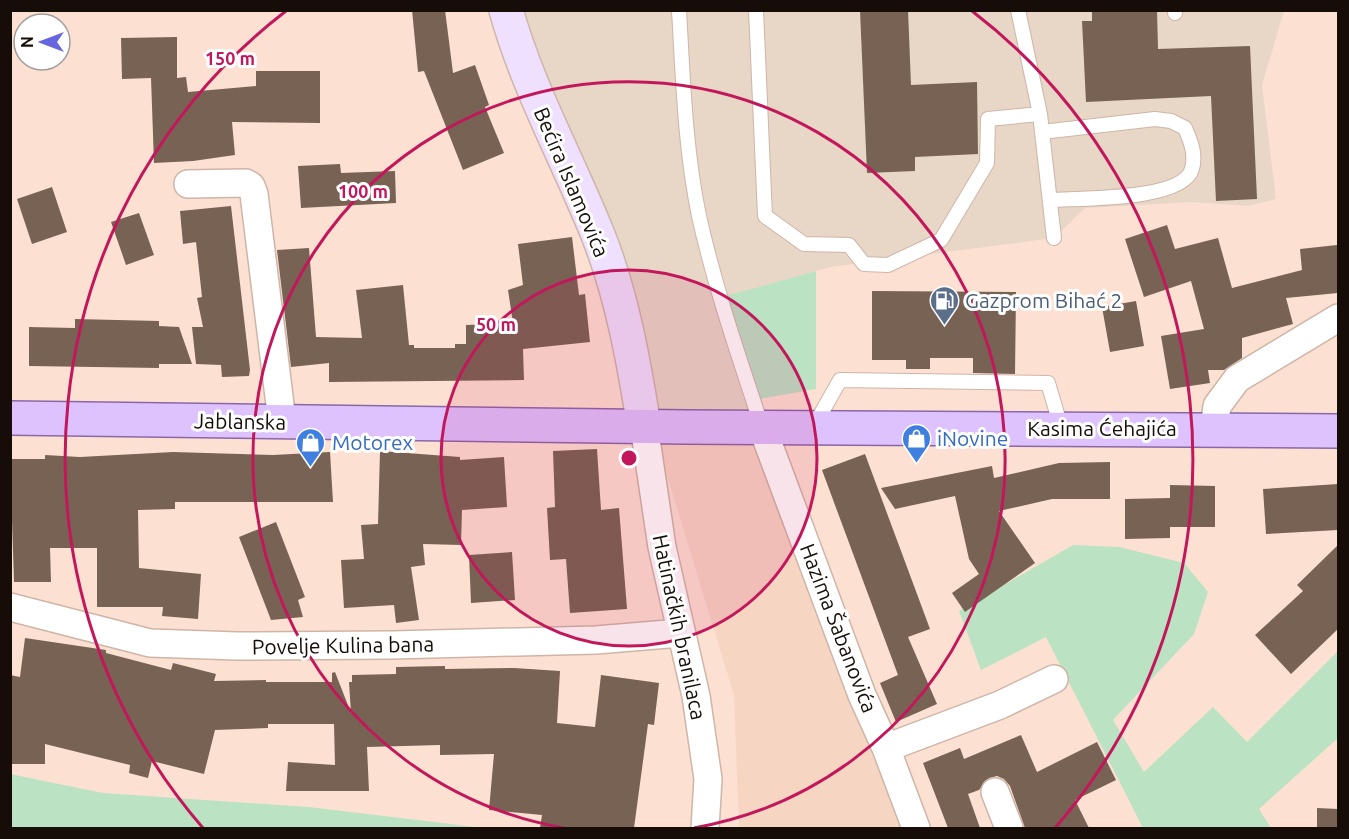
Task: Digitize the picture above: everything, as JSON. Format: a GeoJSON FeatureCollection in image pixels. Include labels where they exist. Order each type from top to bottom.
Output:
{"type":"FeatureCollection","features":[{"type":"Feature","properties":{"kind":"main road","name":"Jablanska"},"geometry":{"type":"LineString","coordinates":[[10,418],[686,427]]}},
{"type":"Feature","properties":{"kind":"main road","name":"Kasima Ćehajića"},"geometry":{"type":"LineString","coordinates":[[686,427],[1338,431]]}},
{"type":"Feature","properties":{"kind":"street","name":"Bećira Islamovića"},"geometry":{"type":"LineString","coordinates":[[506,10],[535,96],[599,238],[632,352],[644,426]]}},
{"type":"Feature","properties":{"kind":"street"},"geometry":{"type":"LineString","coordinates":[[188,184],[246,183],[251,186],[254,194],[282,422]]}},
{"type":"Feature","properties":{"kind":"street"},"geometry":{"type":"LineString","coordinates":[[1214,429],[1217,406],[1237,379],[1338,318]]}},
{"type":"Feature","properties":{"kind":"street","name":"Hatinačkih branilaca"},"geometry":{"type":"LineString","coordinates":[[644,426],[662,547],[696,696],[708,779],[705,828]]}},
{"type":"Feature","properties":{"kind":"street","name":"Hazima Šabanovića"},"geometry":{"type":"LineString","coordinates":[[762,427],[862,695],[886,748],[916,828]]}},
{"type":"Feature","properties":{"kind":"street","name":"Povelje Kulina bana"},"geometry":{"type":"LineString","coordinates":[[10,607],[150,643],[237,646],[392,645],[596,640],[680,633]]}},
{"type":"Feature","properties":{"kind":"street"},"geometry":{"type":"LineString","coordinates":[[886,748],[1000,705],[1054,679]]}},
{"type":"Feature","properties":{"kind":"street"},"geometry":{"type":"LineString","coordinates":[[995,792],[1010,828]]}},
{"type":"Feature","properties":{"kind":"lane"},"geometry":{"type":"LineString","coordinates":[[679,10],[686,123],[699,214],[719,297],[762,427]]}},
{"type":"Feature","properties":{"kind":"lane"},"geometry":{"type":"LineString","coordinates":[[756,10],[765,216],[804,244],[849,245],[864,264],[888,265],[941,240],[987,163],[988,118],[1040,114]]}},
{"type":"Feature","properties":{"kind":"lane"},"geometry":{"type":"LineString","coordinates":[[1018,10],[1040,114],[1054,238]]}},
{"type":"Feature","properties":{"kind":"lane"},"geometry":{"type":"LineString","coordinates":[[1042,132],[1155,118],[1171,121],[1185,128],[1193,148],[1192,171],[1181,183],[1154,193],[1051,200]]}},
{"type":"Feature","properties":{"kind":"lane"},"geometry":{"type":"LineString","coordinates":[[814,426],[840,380],[1048,383],[1061,428]]}},
{"type":"Feature","properties":{"kind":"shaded area"},"geometry":{"type":"Polygon","coordinates":[[[506,11],[1284,11],[1262,85],[1276,199],[1248,206],[1192,202],[1085,208],[1054,238],[830,267],[723,297],[762,427],[644,426],[632,352],[506,11]]]}},
{"type":"Feature","properties":{"kind":"shaded area"},"geometry":{"type":"Polygon","coordinates":[[[652,426],[762,427],[916,828],[739,828],[734,695],[652,426]]]}},
{"type":"Feature","properties":{"kind":"green space"},"geometry":{"type":"Polygon","coordinates":[[[816,271],[816,389],[754,400],[722,297],[816,271]]]}},
{"type":"Feature","properties":{"kind":"green space"},"geometry":{"type":"Polygon","coordinates":[[[1073,545],[1119,547],[1184,563],[1208,592],[1194,634],[1113,720],[1144,772],[1213,707],[1247,742],[1338,651],[1338,738],[1259,809],[1271,828],[1143,828],[1046,637],[981,670],[959,611],[1073,545]]]}},
{"type":"Feature","properties":{"kind":"green space"},"geometry":{"type":"Polygon","coordinates":[[[10,774],[103,793],[309,807],[484,828],[11,828],[10,774]]]}},
{"type":"Feature","properties":{"kind":"building"},"geometry":{"type":"Polygon","coordinates":[[[412,10],[445,10],[453,73],[475,65],[489,105],[485,107],[504,153],[463,170],[424,71],[418,72],[412,10]]]}},
{"type":"Feature","properties":{"kind":"building"},"geometry":{"type":"Polygon","coordinates":[[[860,10],[908,10],[911,85],[977,82],[978,154],[915,157],[915,171],[867,173],[860,10]]]}},
{"type":"Feature","properties":{"kind":"building"},"geometry":{"type":"Polygon","coordinates":[[[1092,10],[1157,10],[1158,49],[1250,46],[1257,199],[1216,201],[1211,96],[1086,102],[1082,21],[1092,21],[1092,10]]]}},
{"type":"Feature","properties":{"kind":"building"},"geometry":{"type":"Polygon","coordinates":[[[177,37],[177,78],[186,77],[188,92],[256,86],[256,71],[320,71],[320,123],[232,122],[235,155],[193,161],[154,163],[151,78],[122,79],[121,38],[177,37]]]}},
{"type":"Feature","properties":{"kind":"building"},"geometry":{"type":"Polygon","coordinates":[[[340,164],[341,173],[395,171],[396,203],[301,208],[298,166],[340,164]]]}},
{"type":"Feature","properties":{"kind":"building"},"geometry":{"type":"Polygon","coordinates":[[[52,187],[67,232],[32,244],[17,199],[52,187]]]}},
{"type":"Feature","properties":{"kind":"building"},"geometry":{"type":"Polygon","coordinates":[[[231,206],[250,370],[249,376],[222,377],[221,365],[196,364],[192,327],[203,327],[197,298],[202,297],[196,242],[183,244],[180,211],[231,206]]]}},
{"type":"Feature","properties":{"kind":"building"},"geometry":{"type":"Polygon","coordinates":[[[139,213],[154,255],[126,265],[111,222],[139,213]]]}},
{"type":"Feature","properties":{"kind":"building"},"geometry":{"type":"Polygon","coordinates":[[[1167,225],[1175,249],[1218,238],[1232,288],[1302,270],[1300,249],[1337,245],[1338,293],[1286,298],[1293,324],[1242,338],[1242,358],[1224,370],[1208,370],[1210,383],[1170,389],[1161,336],[1204,329],[1191,281],[1144,297],[1125,239],[1167,225]]]}},
{"type":"Feature","properties":{"kind":"building"},"geometry":{"type":"Polygon","coordinates":[[[572,237],[579,295],[585,294],[590,342],[523,349],[524,380],[329,382],[329,363],[291,367],[277,250],[309,248],[316,337],[362,338],[356,290],[403,285],[409,345],[414,345],[414,348],[455,348],[455,344],[466,344],[466,325],[513,323],[508,290],[523,285],[518,244],[572,237]]]}},
{"type":"Feature","properties":{"kind":"building","name":"Gazprom Bihać 2"},"geometry":{"type":"Polygon","coordinates":[[[872,291],[1016,292],[1015,374],[973,373],[973,358],[930,358],[930,369],[906,369],[906,360],[872,360],[872,291]]]}},
{"type":"Feature","properties":{"kind":"building"},"geometry":{"type":"Polygon","coordinates":[[[1136,301],[1144,346],[1110,352],[1102,307],[1136,301]]]}},
{"type":"Feature","properties":{"kind":"building"},"geometry":{"type":"Polygon","coordinates":[[[75,319],[159,321],[159,326],[179,327],[192,364],[159,364],[159,368],[29,366],[29,327],[75,328],[75,319]]]}},
{"type":"Feature","properties":{"kind":"building"},"geometry":{"type":"Polygon","coordinates":[[[597,449],[601,510],[619,508],[627,609],[570,613],[566,559],[550,560],[547,508],[555,507],[553,451],[597,449]]]}},
{"type":"Feature","properties":{"kind":"building"},"geometry":{"type":"Polygon","coordinates":[[[380,451],[460,457],[460,460],[504,457],[507,507],[462,510],[461,545],[423,544],[425,565],[411,567],[419,620],[396,623],[394,605],[344,608],[341,560],[364,559],[361,525],[378,524],[380,451]]]}},
{"type":"Feature","properties":{"kind":"building"},"geometry":{"type":"Polygon","coordinates":[[[173,452],[273,455],[330,452],[333,502],[175,502],[175,509],[138,510],[139,568],[201,574],[198,619],[162,616],[163,607],[97,607],[97,548],[50,548],[51,582],[14,582],[10,459],[45,459],[45,455],[80,457],[173,452]]]}},
{"type":"Feature","properties":{"kind":"building"},"geometry":{"type":"Polygon","coordinates":[[[865,454],[930,629],[908,637],[937,704],[896,722],[880,683],[898,675],[822,470],[865,454]]]}},
{"type":"Feature","properties":{"kind":"building"},"geometry":{"type":"Polygon","coordinates":[[[1110,462],[1110,499],[1052,499],[999,511],[1035,563],[965,612],[952,593],[979,574],[969,559],[955,496],[895,509],[881,488],[992,466],[994,478],[1059,463],[1110,462]]]}},
{"type":"Feature","properties":{"kind":"building"},"geometry":{"type":"Polygon","coordinates":[[[1338,484],[1338,530],[1266,534],[1263,489],[1338,484]]]}},
{"type":"Feature","properties":{"kind":"building"},"geometry":{"type":"Polygon","coordinates":[[[1170,485],[1215,486],[1215,527],[1170,527],[1170,538],[1125,539],[1125,499],[1170,498],[1170,485]]]}},
{"type":"Feature","properties":{"kind":"building"},"geometry":{"type":"Polygon","coordinates":[[[276,522],[305,597],[298,600],[303,617],[271,620],[239,537],[276,522]]]}},
{"type":"Feature","properties":{"kind":"building"},"geometry":{"type":"Polygon","coordinates":[[[1338,545],[1338,629],[1291,674],[1255,635],[1303,591],[1297,585],[1338,545]]]}},
{"type":"Feature","properties":{"kind":"building"},"geometry":{"type":"Polygon","coordinates":[[[512,552],[515,600],[471,603],[469,555],[512,552]]]}},
{"type":"Feature","properties":{"kind":"building"},"geometry":{"type":"Polygon","coordinates":[[[25,638],[106,650],[106,653],[171,670],[173,663],[216,674],[214,681],[332,682],[332,673],[335,672],[351,713],[349,682],[352,682],[352,675],[396,674],[396,667],[445,666],[445,669],[514,668],[560,671],[557,723],[595,727],[601,675],[659,683],[654,725],[648,724],[634,828],[540,828],[542,815],[489,810],[494,754],[440,755],[440,745],[367,747],[369,791],[286,791],[288,762],[335,765],[334,724],[268,724],[268,728],[215,730],[204,774],[152,761],[148,778],[129,773],[130,765],[45,744],[45,764],[10,764],[10,675],[20,677],[25,638]]]}},
{"type":"Feature","properties":{"kind":"building"},"geometry":{"type":"Polygon","coordinates":[[[1021,735],[1037,772],[1097,742],[1116,780],[1075,800],[1089,828],[1025,828],[1010,786],[1004,779],[997,776],[989,778],[979,790],[968,794],[980,828],[948,828],[923,763],[960,748],[964,759],[1021,735]]]}},
{"type":"Feature","properties":{"kind":"building"},"geometry":{"type":"Polygon","coordinates":[[[1317,808],[1338,809],[1338,828],[1317,828],[1317,808]]]}},
{"type":"Feature","properties":{"kind":"place","name":"Gazprom Bihać 2"},"geometry":{"type":"Point","coordinates":[944,326]}},
{"type":"Feature","properties":{"kind":"place","name":"iNovine"},"geometry":{"type":"Point","coordinates":[916,464]}},
{"type":"Feature","properties":{"kind":"place","name":"Motorex"},"geometry":{"type":"Point","coordinates":[311,468]}}]}
